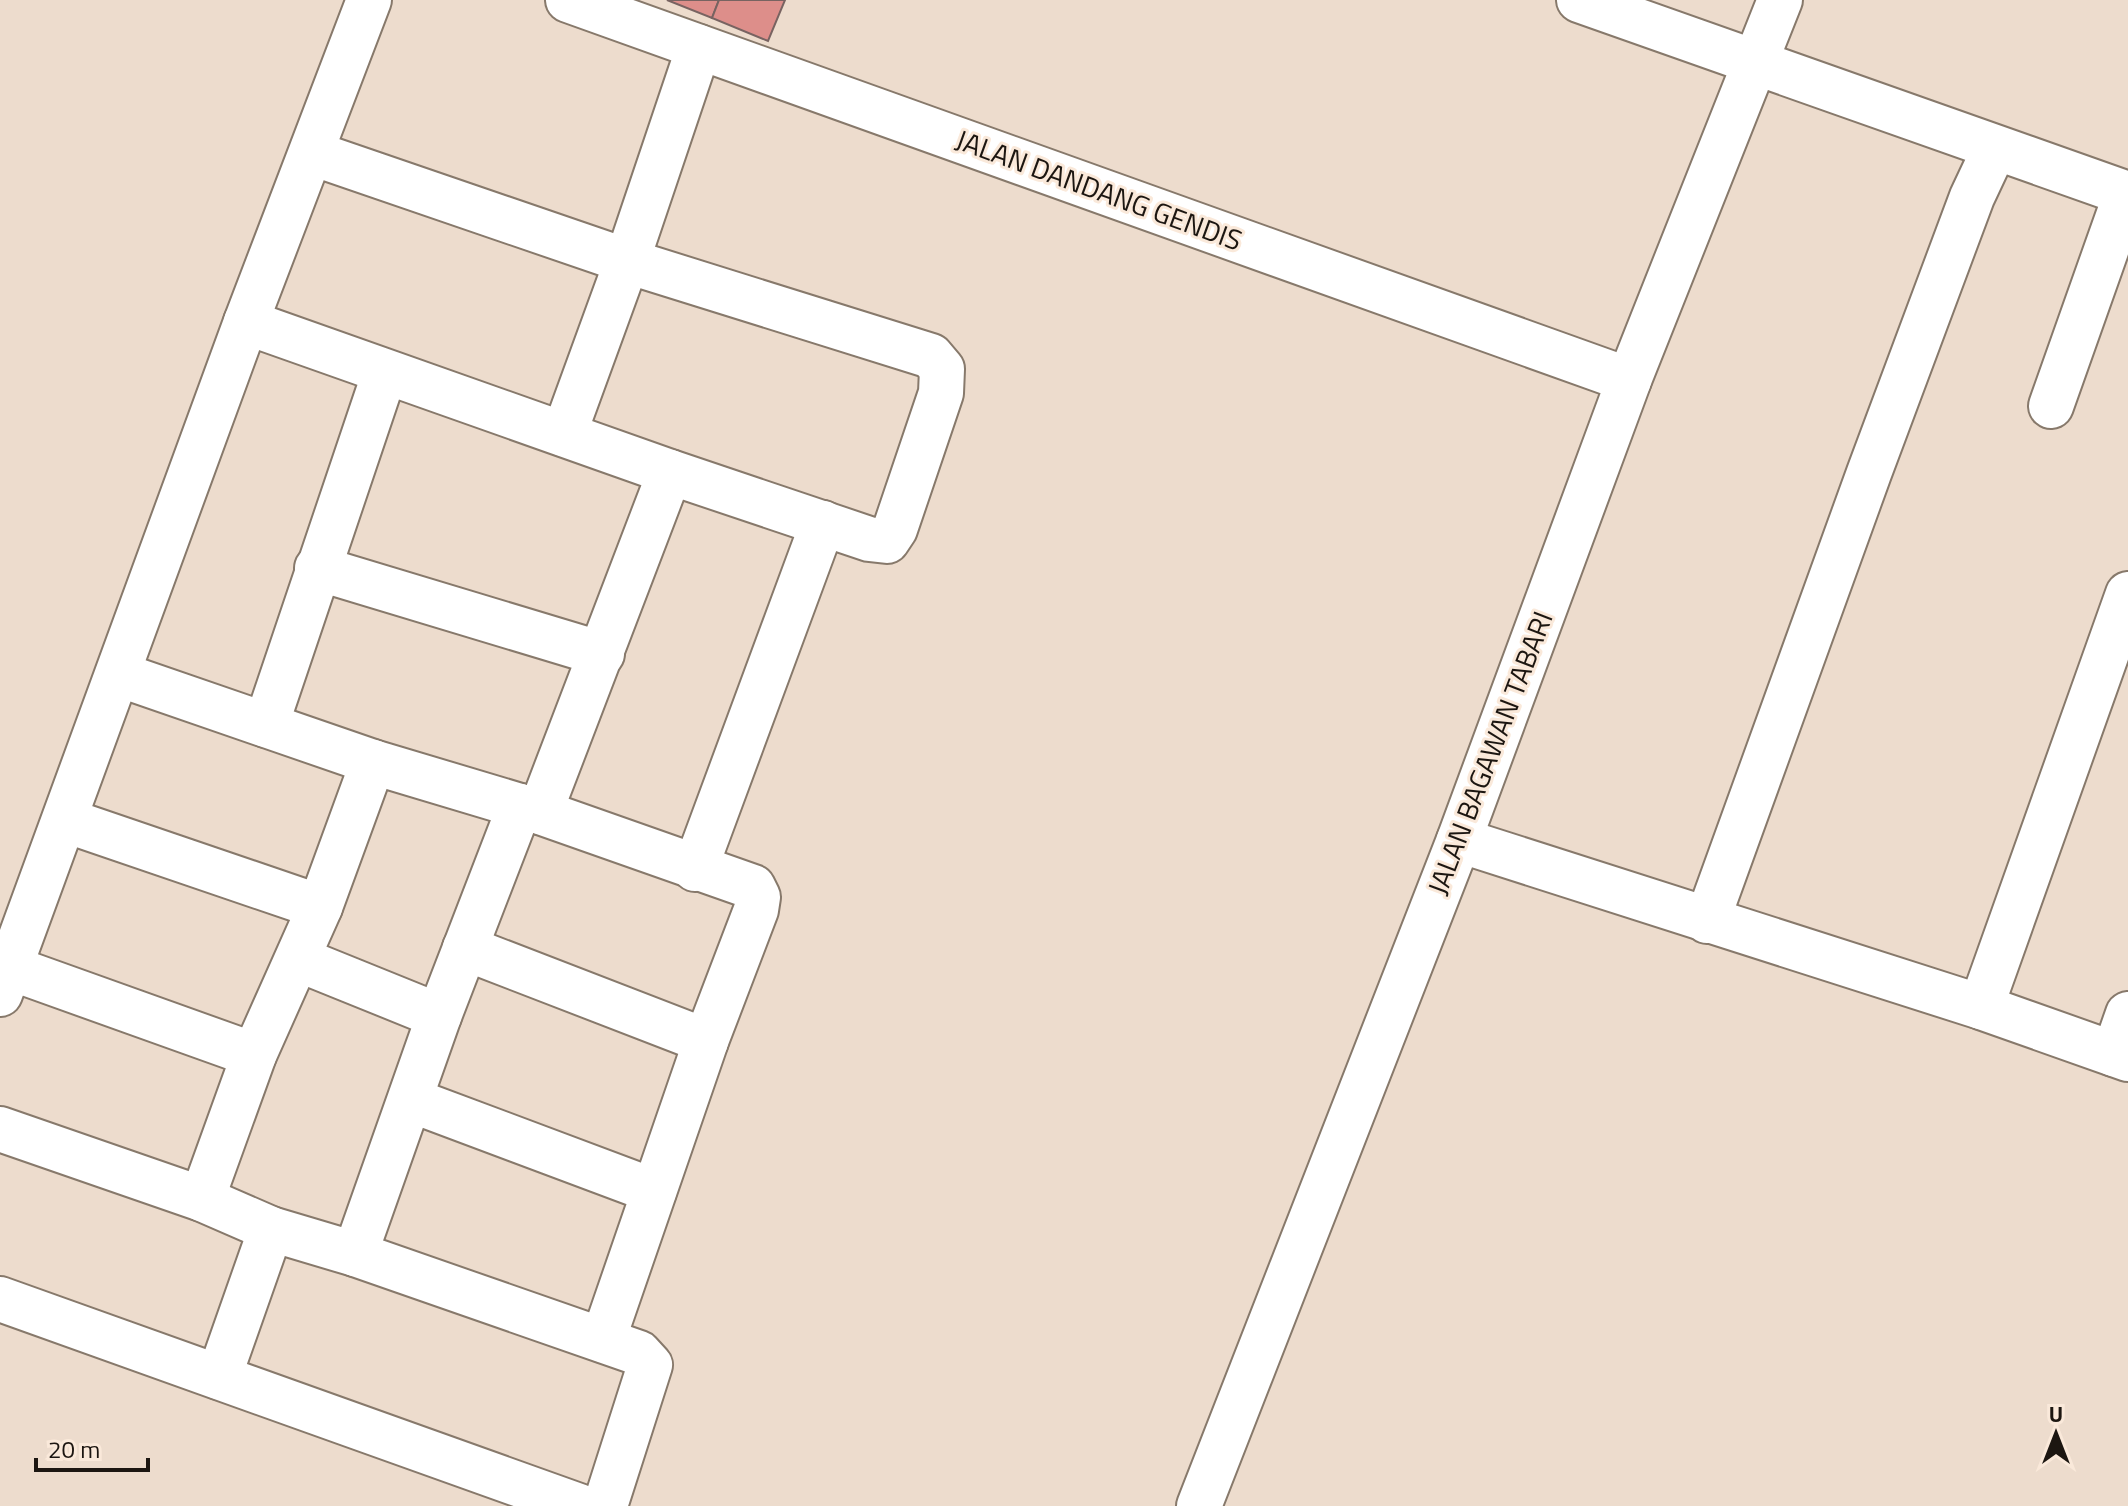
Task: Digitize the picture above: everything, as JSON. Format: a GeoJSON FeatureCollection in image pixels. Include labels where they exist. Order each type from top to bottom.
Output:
{"type":"FeatureCollection","features":[{"type":"Feature","properties":{"kind":"street"},"geometry":{"type":"LineString","coordinates":[[254,1055],[6,981],[246,322],[369,0]]}},
{"type":"Feature","properties":{"kind":"street","name":"JALAN DANDANG GENDIS"},"geometry":{"type":"LineString","coordinates":[[568,0],[641,12],[699,47],[1629,380]]}},
{"type":"Feature","properties":{"kind":"street"},"geometry":{"type":"LineString","coordinates":[[1579,0],[2127,194],[2051,406]]}},
{"type":"Feature","properties":{"kind":"street","name":"JALAN BAGAWAN TABARI"},"geometry":{"type":"LineString","coordinates":[[1199,1506],[1459,840],[1629,380],[1780,0]]}},
{"type":"Feature","properties":{"kind":"street"},"geometry":{"type":"LineString","coordinates":[[564,434],[627,261],[699,47]]}},
{"type":"Feature","properties":{"kind":"street"},"geometry":{"type":"LineString","coordinates":[[1707,921],[1858,502],[1972,197],[1995,148]]}},
{"type":"Feature","properties":{"kind":"street"},"geometry":{"type":"LineString","coordinates":[[246,322],[869,539],[887,541],[895,529],[941,393],[942,369],[931,356],[627,261],[312,153]]}},
{"type":"Feature","properties":{"kind":"street"},"geometry":{"type":"LineString","coordinates":[[266,725],[385,372]]}},
{"type":"Feature","properties":{"kind":"street"},"geometry":{"type":"LineString","coordinates":[[355,1254],[465,948],[602,654],[670,472]]}},
{"type":"Feature","properties":{"kind":"street"},"geometry":{"type":"LineString","coordinates":[[695,869],[823,523]]}},
{"type":"Feature","properties":{"kind":"street"},"geometry":{"type":"LineString","coordinates":[[317,568],[602,654]]}},
{"type":"Feature","properties":{"kind":"street"},"geometry":{"type":"LineString","coordinates":[[1981,1007],[2128,594]]}},
{"type":"Feature","properties":{"kind":"street"},"geometry":{"type":"LineString","coordinates":[[118,674],[373,762],[530,809],[753,887],[758,897],[603,1340]]}},
{"type":"Feature","properties":{"kind":"street"},"geometry":{"type":"LineString","coordinates":[[202,1199],[254,1055],[320,907],[373,762]]}},
{"type":"Feature","properties":{"kind":"street"},"geometry":{"type":"LineString","coordinates":[[65,820],[320,907]]}},
{"type":"Feature","properties":{"kind":"street"},"geometry":{"type":"LineString","coordinates":[[1459,840],[1981,1007],[2121,1056],[2128,1014]]}},
{"type":"Feature","properties":{"kind":"street"},"geometry":{"type":"LineString","coordinates":[[465,948],[706,1041]]}},
{"type":"Feature","properties":{"kind":"street"},"geometry":{"type":"LineString","coordinates":[[298,959],[439,1016]]}},
{"type":"Feature","properties":{"kind":"street"},"geometry":{"type":"LineString","coordinates":[[411,1100],[654,1191]]}},
{"type":"Feature","properties":{"kind":"street"},"geometry":{"type":"LineString","coordinates":[[0,1129],[202,1199],[271,1229],[355,1254],[639,1353],[650,1365],[605,1506]]}},
{"type":"Feature","properties":{"kind":"street"},"geometry":{"type":"LineString","coordinates":[[219,1377],[271,1229]]}},
{"type":"Feature","properties":{"kind":"street"},"geometry":{"type":"LineString","coordinates":[[0,1299],[579,1506]]}},
{"type":"Feature","properties":{"kind":"building"},"geometry":{"type":"Polygon","coordinates":[[[667,0],[719,0],[712,18],[667,0]]]}},
{"type":"Feature","properties":{"kind":"building"},"geometry":{"type":"Polygon","coordinates":[[[719,0],[785,0],[768,41],[712,18],[719,0]]]}}]}
